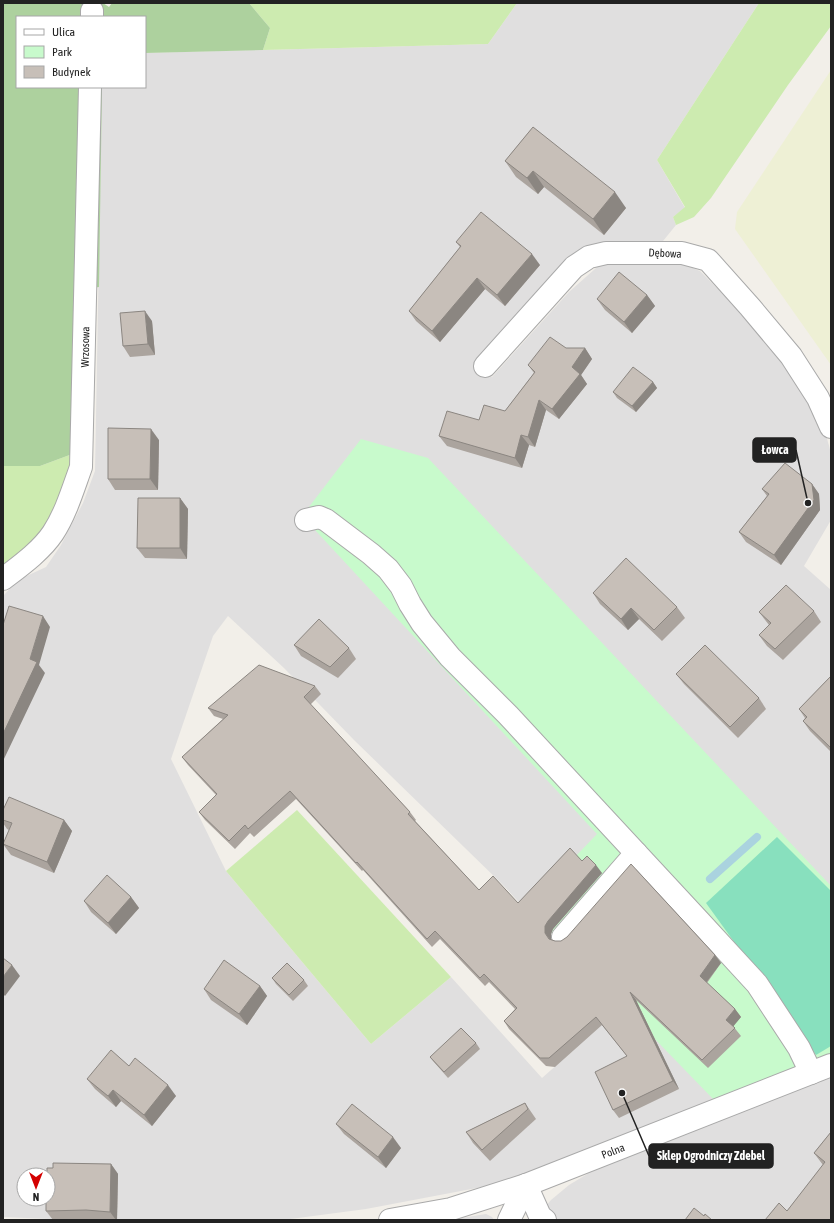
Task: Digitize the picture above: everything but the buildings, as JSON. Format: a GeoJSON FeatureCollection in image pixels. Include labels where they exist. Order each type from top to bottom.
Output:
{"type":"FeatureCollection","features":[{"type":"Feature","properties":{"kind":"street","name":"Wrzosowa"},"geometry":{"type":"LineString","coordinates":[[3,579],[28,559],[52,533],[66,507],[82,467],[90,88]]}},
{"type":"Feature","properties":{"kind":"street","name":"Dębowa"},"geometry":{"type":"LineString","coordinates":[[485,366],[574,266],[589,257],[606,253],[682,253],[708,260],[750,306],[791,356],[818,398],[831,426]]}},
{"type":"Feature","properties":{"kind":"street"},"geometry":{"type":"LineString","coordinates":[[306,520],[319,517],[326,520],[371,554],[388,569],[401,586],[422,623],[450,657],[508,715],[757,984],[799,1048],[811,1073]]}},
{"type":"Feature","properties":{"kind":"street"},"geometry":{"type":"LineString","coordinates":[[563,937],[636,853]]}},
{"type":"Feature","properties":{"kind":"street","name":"Polna"},"geometry":{"type":"LineString","coordinates":[[390,1220],[451,1209],[526,1185],[831,1065]]}},
{"type":"Feature","properties":{"kind":"street"},"geometry":{"type":"LineString","coordinates":[[509,1220],[526,1185]]}},
{"type":"Feature","properties":{"kind":"street"},"geometry":{"type":"LineString","coordinates":[[526,1185],[540,1216],[545,1220]]}},
{"type":"Feature","properties":{"kind":"shaded area"},"geometry":{"type":"Polygon","coordinates":[[[517,3],[759,3],[657,160],[685,208],[673,217],[676,225],[659,246],[568,261],[550,277],[476,359],[476,366],[492,377],[569,292],[605,260],[678,262],[700,271],[734,305],[810,395],[826,435],[831,453],[831,520],[804,566],[831,590],[831,1054],[527,1174],[482,1187],[366,1209],[283,1220],[73,1220],[3,1217],[3,596],[18,580],[46,567],[61,545],[83,503],[95,471],[102,88],[146,88],[146,53],[488,44],[517,3]],[[228,616],[213,636],[171,759],[226,871],[371,1044],[451,977],[542,1078],[577,1047],[553,934],[546,931],[501,883],[354,740],[284,668],[228,616]]]}},
{"type":"Feature","properties":{"kind":"shaded area"},"geometry":{"type":"Polygon","coordinates":[[[831,1077],[831,1220],[534,1220],[551,1200],[569,1185],[599,1167],[831,1077]]]}},
{"type":"Feature","properties":{"kind":"shaded area"},"geometry":{"type":"Polygon","coordinates":[[[486,1214],[494,1220],[449,1220],[486,1214]]]}},
{"type":"Feature","properties":{"kind":"green space"},"geometry":{"type":"Polygon","coordinates":[[[3,3],[103,3],[109,7],[112,3],[249,3],[270,28],[263,50],[146,53],[146,16],[16,16],[16,88],[102,88],[99,287],[77,290],[73,314],[75,453],[40,466],[3,466],[3,3]]]}},
{"type":"Feature","properties":{"kind":"green space"},"geometry":{"type":"Polygon","coordinates":[[[249,3],[517,3],[488,44],[263,50],[270,28],[249,3]]]}},
{"type":"Feature","properties":{"kind":"green space"},"geometry":{"type":"Polygon","coordinates":[[[759,3],[831,3],[831,26],[788,85],[711,198],[694,217],[676,225],[673,217],[685,207],[657,160],[759,3]]]}},
{"type":"Feature","properties":{"kind":"green space"},"geometry":{"type":"Polygon","coordinates":[[[831,70],[831,365],[735,229],[737,212],[831,70]]]}},
{"type":"Feature","properties":{"kind":"green space"},"geometry":{"type":"Polygon","coordinates":[[[361,439],[428,458],[831,886],[831,1054],[715,1101],[553,934],[546,931],[525,909],[597,834],[302,516],[361,439]]]}},
{"type":"Feature","properties":{"kind":"green space"},"geometry":{"type":"Polygon","coordinates":[[[75,453],[54,516],[40,536],[3,566],[3,466],[40,466],[75,453]]]}},
{"type":"Feature","properties":{"kind":"green space"},"geometry":{"type":"Polygon","coordinates":[[[297,810],[451,977],[371,1044],[226,871],[297,810]]]}},
{"type":"Feature","properties":{"kind":"green space"},"geometry":{"type":"Polygon","coordinates":[[[777,837],[831,891],[831,1046],[816,1055],[706,903],[777,837]]]}},
{"type":"Feature","properties":{"kind":"waterway"},"geometry":{"type":"LineString","coordinates":[[710,879],[757,837]]}},
{"type":"Feature","properties":{"kind":"place","name":"Łowca"},"geometry":{"type":"Point","coordinates":[808,503]}},
{"type":"Feature","properties":{"kind":"place","name":"Sklep Ogrodniczy Zdebel"},"geometry":{"type":"Point","coordinates":[622,1093]}}]}
